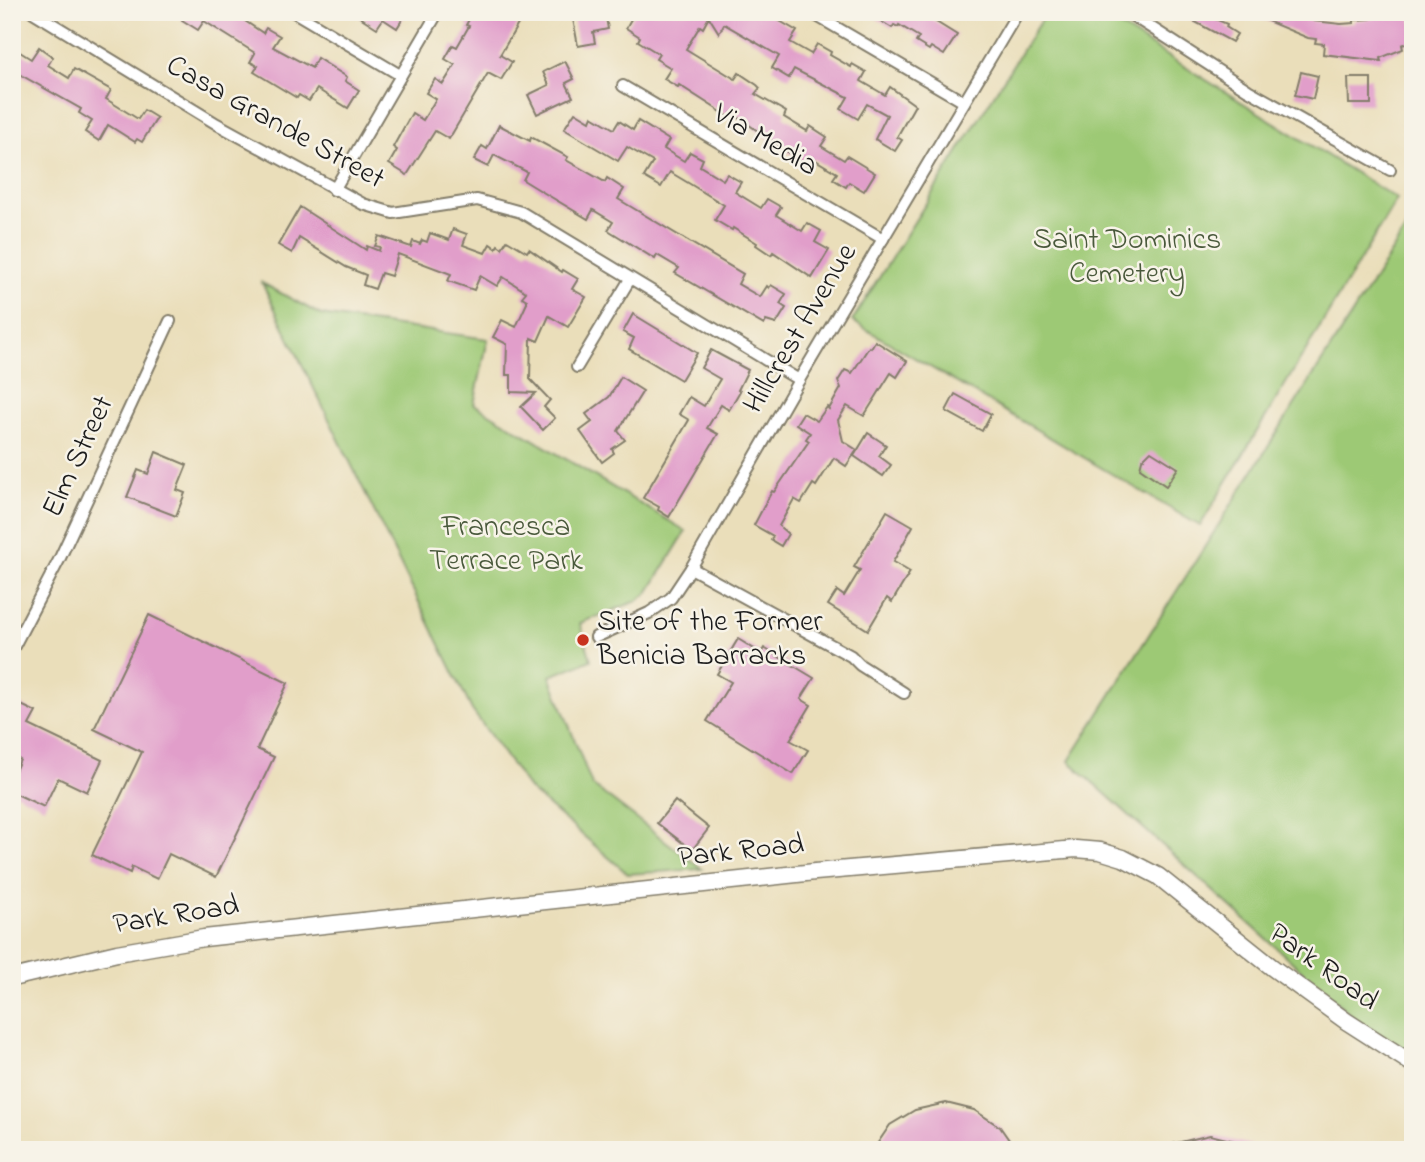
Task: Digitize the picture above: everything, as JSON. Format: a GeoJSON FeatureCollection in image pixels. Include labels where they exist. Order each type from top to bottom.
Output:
{"type":"FeatureCollection","features":[{"type":"Feature","properties":{"kind":"street","name":"Casa Grande Street"},"geometry":{"type":"LineString","coordinates":[[33,12],[217,124],[363,204],[393,213],[477,200],[521,212],[799,380]]}},
{"type":"Feature","properties":{"kind":"street"},"geometry":{"type":"LineString","coordinates":[[294,12],[400,75]]}},
{"type":"Feature","properties":{"kind":"street"},"geometry":{"type":"LineString","coordinates":[[334,190],[438,12]]}},
{"type":"Feature","properties":{"kind":"street"},"geometry":{"type":"LineString","coordinates":[[810,12],[964,102]]}},
{"type":"Feature","properties":{"kind":"street","name":"Hillcrest Avenue"},"geometry":{"type":"LineString","coordinates":[[596,637],[649,613],[671,598],[1018,12]]}},
{"type":"Feature","properties":{"kind":"street"},"geometry":{"type":"LineString","coordinates":[[1127,12],[1248,90],[1390,170]]}},
{"type":"Feature","properties":{"kind":"street","name":"Via Media"},"geometry":{"type":"LineString","coordinates":[[623,86],[883,239]]}},
{"type":"Feature","properties":{"kind":"street"},"geometry":{"type":"LineString","coordinates":[[578,368],[630,279]]}},
{"type":"Feature","properties":{"kind":"street","name":"Elm Street"},"geometry":{"type":"LineString","coordinates":[[12,650],[59,560],[170,321]]}},
{"type":"Feature","properties":{"kind":"street"},"geometry":{"type":"LineString","coordinates":[[691,568],[851,656],[904,694]]}},
{"type":"Feature","properties":{"kind":"street","name":"Park Road"},"geometry":{"type":"LineString","coordinates":[[12,978],[117,953],[204,938],[815,872],[1076,849],[1100,851],[1123,858],[1158,876],[1273,968],[1346,1021],[1413,1064]]}},
{"type":"Feature","properties":{"kind":"green space","name":"Saint Dominics Cemetery"},"geometry":{"type":"Polygon","coordinates":[[[1046,12],[1097,12],[1397,199],[1200,526],[852,321],[1046,12]]]}},
{"type":"Feature","properties":{"kind":"green space"},"geometry":{"type":"Polygon","coordinates":[[[1413,218],[1413,1071],[1069,761],[1413,218]]]}},
{"type":"Feature","properties":{"kind":"green space","name":"Francesca Terrace Park"},"geometry":{"type":"Polygon","coordinates":[[[262,283],[321,315],[488,339],[474,404],[686,531],[648,593],[637,601],[580,623],[591,660],[550,676],[592,785],[702,869],[628,874],[530,790],[472,710],[262,283]]]}},
{"type":"Feature","properties":{"kind":"building"},"geometry":{"type":"Polygon","coordinates":[[[186,12],[246,12],[242,19],[263,33],[266,28],[280,36],[273,47],[312,68],[317,58],[347,77],[345,81],[359,90],[348,108],[317,89],[309,101],[299,95],[297,98],[254,72],[258,66],[250,62],[255,53],[204,21],[198,30],[182,20],[186,12]]]}},
{"type":"Feature","properties":{"kind":"building"},"geometry":{"type":"Polygon","coordinates":[[[352,12],[407,12],[397,28],[383,19],[377,28],[352,12]]]}},
{"type":"Feature","properties":{"kind":"building"},"geometry":{"type":"Polygon","coordinates":[[[473,12],[483,17],[486,12],[509,12],[521,19],[500,55],[512,62],[501,80],[488,73],[449,139],[435,131],[407,175],[389,164],[397,150],[393,147],[412,113],[423,120],[436,99],[426,93],[435,79],[443,84],[455,65],[445,59],[453,45],[457,47],[469,26],[466,25],[473,12]]]}},
{"type":"Feature","properties":{"kind":"building"},"geometry":{"type":"Polygon","coordinates":[[[576,12],[605,12],[608,29],[593,32],[595,43],[578,46],[573,19],[577,18],[576,12]]]}},
{"type":"Feature","properties":{"kind":"building"},"geometry":{"type":"Polygon","coordinates":[[[635,12],[764,12],[797,31],[790,42],[811,54],[817,44],[851,67],[852,64],[866,72],[861,81],[885,95],[890,87],[915,105],[897,137],[902,140],[895,151],[875,139],[887,115],[867,104],[858,119],[841,109],[848,97],[794,69],[789,78],[772,68],[779,56],[724,24],[719,33],[709,17],[686,49],[735,79],[739,73],[760,88],[755,94],[786,112],[784,117],[807,131],[810,126],[827,137],[821,146],[844,160],[847,156],[875,173],[864,191],[849,182],[846,187],[833,179],[837,173],[812,158],[808,166],[732,113],[729,117],[679,85],[678,87],[664,79],[671,68],[656,59],[659,54],[638,41],[640,37],[626,28],[635,12]]]}},
{"type":"Feature","properties":{"kind":"building"},"geometry":{"type":"Polygon","coordinates":[[[866,12],[920,12],[957,35],[944,55],[916,42],[919,37],[899,25],[892,28],[866,12]]]}},
{"type":"Feature","properties":{"kind":"building"},"geometry":{"type":"Polygon","coordinates":[[[1177,12],[1208,12],[1206,15],[1227,24],[1226,27],[1237,34],[1232,42],[1177,12]]]}},
{"type":"Feature","properties":{"kind":"building"},"geometry":{"type":"Polygon","coordinates":[[[1246,12],[1291,12],[1314,21],[1341,24],[1354,23],[1354,20],[1370,19],[1390,12],[1409,12],[1413,24],[1413,41],[1402,45],[1403,49],[1380,58],[1381,61],[1323,54],[1324,44],[1315,43],[1316,39],[1246,12]]]}},
{"type":"Feature","properties":{"kind":"building"},"geometry":{"type":"Polygon","coordinates":[[[12,47],[31,59],[39,47],[53,57],[48,65],[69,78],[74,69],[111,90],[106,99],[138,119],[144,110],[157,118],[142,142],[137,139],[135,142],[108,125],[99,141],[85,132],[92,121],[79,113],[81,109],[12,70],[12,47]]]}},
{"type":"Feature","properties":{"kind":"building"},"geometry":{"type":"Polygon","coordinates":[[[565,61],[574,79],[566,83],[573,97],[537,114],[528,95],[549,85],[543,72],[565,61]]]}},
{"type":"Feature","properties":{"kind":"building"},"geometry":{"type":"Polygon","coordinates":[[[1301,72],[1318,76],[1313,99],[1295,95],[1301,72]]]}},
{"type":"Feature","properties":{"kind":"building"},"geometry":{"type":"Polygon","coordinates":[[[1348,78],[1371,78],[1371,104],[1349,104],[1348,78]]]}},
{"type":"Feature","properties":{"kind":"building"},"geometry":{"type":"Polygon","coordinates":[[[575,112],[590,121],[592,116],[614,129],[619,121],[633,130],[638,121],[669,140],[664,149],[684,161],[690,152],[703,159],[700,166],[723,180],[727,174],[741,182],[735,192],[761,208],[767,199],[781,207],[776,215],[802,231],[807,223],[821,231],[815,242],[829,250],[812,278],[773,252],[771,255],[733,228],[732,230],[715,220],[724,205],[690,184],[670,172],[661,187],[644,177],[653,162],[627,147],[618,161],[564,129],[575,112]]]}},
{"type":"Feature","properties":{"kind":"building"},"geometry":{"type":"Polygon","coordinates":[[[499,125],[530,141],[531,137],[568,157],[566,160],[605,182],[607,178],[624,189],[618,199],[743,274],[738,284],[760,297],[767,286],[769,288],[771,285],[786,294],[780,304],[786,308],[776,324],[766,321],[764,325],[675,273],[679,268],[657,255],[655,259],[608,230],[613,222],[593,210],[588,219],[523,180],[527,172],[494,155],[488,167],[474,160],[482,146],[487,149],[499,125]]]}},
{"type":"Feature","properties":{"kind":"building"},"geometry":{"type":"Polygon","coordinates":[[[300,207],[366,250],[367,246],[379,251],[380,247],[375,246],[379,236],[411,247],[413,241],[420,244],[422,240],[427,242],[430,233],[449,240],[453,229],[467,234],[463,245],[485,253],[490,244],[502,248],[507,240],[527,252],[529,249],[562,272],[563,270],[578,279],[572,289],[586,297],[568,327],[549,316],[538,341],[531,338],[530,379],[550,400],[544,407],[555,418],[543,430],[521,407],[536,393],[511,392],[511,375],[506,375],[507,344],[493,337],[502,320],[516,327],[527,303],[522,297],[526,292],[503,277],[497,286],[480,276],[474,290],[448,281],[451,274],[398,254],[391,276],[381,273],[375,289],[363,285],[366,275],[346,267],[299,238],[292,253],[278,245],[300,207]]]}},
{"type":"Feature","properties":{"kind":"building"},"geometry":{"type":"Polygon","coordinates":[[[633,314],[697,353],[681,380],[629,349],[634,338],[623,332],[633,314]]]}},
{"type":"Feature","properties":{"kind":"building"},"geometry":{"type":"Polygon","coordinates":[[[875,341],[907,361],[897,377],[891,373],[864,416],[847,406],[838,420],[843,441],[857,450],[846,466],[834,458],[801,503],[794,499],[779,526],[788,534],[781,546],[771,540],[773,536],[754,525],[772,491],[774,492],[809,441],[806,439],[810,433],[796,424],[803,413],[817,421],[827,407],[829,409],[841,388],[838,381],[845,370],[852,373],[875,341]]]}},
{"type":"Feature","properties":{"kind":"building"},"geometry":{"type":"Polygon","coordinates":[[[711,350],[748,370],[729,410],[721,405],[707,428],[718,434],[669,517],[658,510],[659,507],[643,498],[689,420],[679,414],[689,397],[704,406],[720,379],[701,368],[711,350]]]}},
{"type":"Feature","properties":{"kind":"building"},"geometry":{"type":"Polygon","coordinates":[[[621,377],[643,391],[618,431],[625,440],[612,449],[614,453],[602,462],[580,431],[592,422],[586,414],[609,397],[621,377]]]}},
{"type":"Feature","properties":{"kind":"building"},"geometry":{"type":"Polygon","coordinates":[[[955,394],[991,414],[982,431],[946,411],[955,394]]]}},
{"type":"Feature","properties":{"kind":"building"},"geometry":{"type":"Polygon","coordinates":[[[868,433],[886,445],[879,456],[891,465],[883,476],[854,456],[868,433]]]}},
{"type":"Feature","properties":{"kind":"building"},"geometry":{"type":"Polygon","coordinates":[[[1151,451],[1178,468],[1166,486],[1140,468],[1142,460],[1151,451]]]}},
{"type":"Feature","properties":{"kind":"building"},"geometry":{"type":"Polygon","coordinates":[[[156,452],[187,465],[177,490],[185,493],[176,516],[127,497],[138,470],[148,474],[156,452]]]}},
{"type":"Feature","properties":{"kind":"building"},"geometry":{"type":"Polygon","coordinates":[[[887,511],[913,526],[893,562],[910,572],[892,602],[887,598],[868,630],[828,605],[837,591],[844,596],[860,570],[854,567],[887,511]]]}},
{"type":"Feature","properties":{"kind":"building"},"geometry":{"type":"Polygon","coordinates":[[[149,615],[288,683],[257,749],[274,757],[216,877],[169,854],[157,879],[132,867],[130,873],[92,855],[142,752],[94,729],[149,615]]]}},
{"type":"Feature","properties":{"kind":"building"},"geometry":{"type":"Polygon","coordinates":[[[738,639],[761,653],[764,648],[814,678],[801,699],[811,705],[790,740],[808,750],[793,774],[707,721],[731,682],[717,674],[738,639]]]}},
{"type":"Feature","properties":{"kind":"building"},"geometry":{"type":"Polygon","coordinates":[[[17,703],[36,712],[29,725],[102,760],[87,792],[58,778],[44,807],[12,792],[12,777],[20,760],[12,756],[12,712],[17,703]]]}},
{"type":"Feature","properties":{"kind":"building"},"geometry":{"type":"Polygon","coordinates":[[[675,801],[709,828],[692,850],[657,823],[675,801]]]}},
{"type":"Feature","properties":{"kind":"building"},"geometry":{"type":"Polygon","coordinates":[[[946,1103],[974,1110],[1000,1127],[1016,1150],[873,1150],[890,1125],[915,1110],[946,1103]]]}},
{"type":"Feature","properties":{"kind":"building"},"geometry":{"type":"Polygon","coordinates":[[[1210,1135],[1251,1145],[1250,1150],[1169,1150],[1168,1145],[1210,1135]]]}},
{"type":"Feature","properties":{"kind":"place","name":"Site of the Former Benicia Barracks"},"geometry":{"type":"Point","coordinates":[583,640]}}]}
